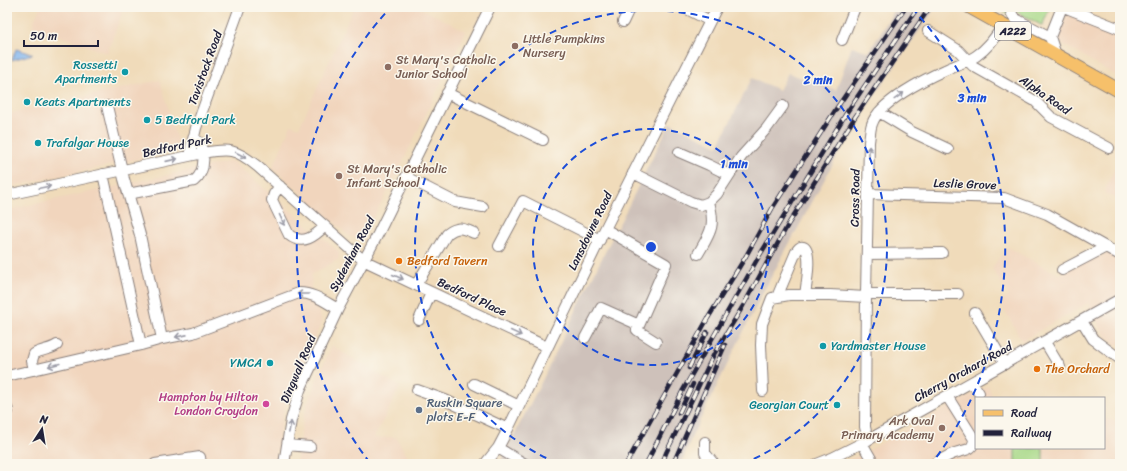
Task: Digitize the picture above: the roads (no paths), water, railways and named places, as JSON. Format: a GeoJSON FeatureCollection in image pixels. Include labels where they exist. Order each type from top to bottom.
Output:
{"type":"FeatureCollection","features":[{"type":"Feature","properties":{"kind":"main road","name":"A222"},"geometry":{"type":"LineString","coordinates":[[970,7],[1120,91]]}},
{"type":"Feature","properties":{"kind":"street","name":"Tavistock Road"},"geometry":{"type":"LineString","coordinates":[[191,156],[191,143],[240,7]]}},
{"type":"Feature","properties":{"kind":"street","name":"Sydenham Road"},"geometry":{"type":"LineString","coordinates":[[7,376],[193,333],[299,294],[307,293],[314,295],[338,309],[378,234],[490,7]]}},
{"type":"Feature","properties":{"kind":"street"},"geometry":{"type":"LineString","coordinates":[[623,22],[630,7]]}},
{"type":"Feature","properties":{"kind":"street"},"geometry":{"type":"LineString","coordinates":[[683,7],[710,21]]}},
{"type":"Feature","properties":{"kind":"street","name":"Lansdowne Road"},"geometry":{"type":"LineString","coordinates":[[485,464],[498,448],[508,429],[633,173],[717,7]]}},
{"type":"Feature","properties":{"kind":"street"},"geometry":{"type":"LineString","coordinates":[[842,40],[854,7]]}},
{"type":"Feature","properties":{"kind":"street"},"geometry":{"type":"LineString","coordinates":[[1056,55],[1050,37],[1063,7],[1120,29]]}},
{"type":"Feature","properties":{"kind":"street"},"geometry":{"type":"LineString","coordinates":[[1011,12],[1014,18],[1050,37]]}},
{"type":"Feature","properties":{"kind":"street","name":"Cross Road"},"geometry":{"type":"LineString","coordinates":[[865,442],[868,181],[871,127],[879,112],[894,99],[931,76],[976,56],[994,40],[1003,26]]}},
{"type":"Feature","properties":{"kind":"street","name":"Alpha Road"},"geometry":{"type":"LineString","coordinates":[[928,31],[958,50],[973,66],[1035,101],[1051,118],[1109,148]]}},
{"type":"Feature","properties":{"kind":"street"},"geometry":{"type":"LineString","coordinates":[[447,93],[543,140]]}},
{"type":"Feature","properties":{"kind":"street"},"geometry":{"type":"LineString","coordinates":[[106,106],[140,235],[162,339]]}},
{"type":"Feature","properties":{"kind":"street"},"geometry":{"type":"LineString","coordinates":[[633,173],[691,202],[701,204],[709,202],[717,194],[741,157],[767,128],[783,106]]}},
{"type":"Feature","properties":{"kind":"street"},"geometry":{"type":"LineString","coordinates":[[879,112],[912,132],[948,149]]}},
{"type":"Feature","properties":{"kind":"street"},"geometry":{"type":"LineString","coordinates":[[128,194],[194,182],[201,173],[203,153],[199,141],[194,138]]}},
{"type":"Feature","properties":{"kind":"street","name":"Bedford Park"},"geometry":{"type":"LineString","coordinates":[[7,195],[203,153],[224,150],[236,152],[250,160],[363,260]]}},
{"type":"Feature","properties":{"kind":"street"},"geometry":{"type":"LineString","coordinates":[[679,152],[729,175]]}},
{"type":"Feature","properties":{"kind":"street"},"geometry":{"type":"LineString","coordinates":[[103,174],[141,345]]}},
{"type":"Feature","properties":{"kind":"street"},"geometry":{"type":"LineString","coordinates":[[406,177],[455,202],[483,207]]}},
{"type":"Feature","properties":{"kind":"street"},"geometry":{"type":"LineString","coordinates":[[280,186],[274,194],[272,200],[289,235],[293,239],[299,241],[314,236],[325,226]]}},
{"type":"Feature","properties":{"kind":"street","name":"Leslie Grove"},"geometry":{"type":"LineString","coordinates":[[868,194],[1004,198],[1047,214],[1120,255]]}},
{"type":"Feature","properties":{"kind":"street"},"geometry":{"type":"LineString","coordinates":[[499,246],[523,201],[600,240]]}},
{"type":"Feature","properties":{"kind":"street"},"geometry":{"type":"LineString","coordinates":[[698,254],[711,231],[712,213],[709,202]]}},
{"type":"Feature","properties":{"kind":"street"},"geometry":{"type":"LineString","coordinates":[[416,285],[447,234],[454,229],[459,228],[474,233]]}},
{"type":"Feature","properties":{"kind":"street"},"geometry":{"type":"LineString","coordinates":[[605,230],[666,264],[637,330],[656,342]]}},
{"type":"Feature","properties":{"kind":"street"},"geometry":{"type":"LineString","coordinates":[[777,297],[796,252],[798,248],[802,246],[807,250],[808,255],[805,295]]}},
{"type":"Feature","properties":{"kind":"street"},"geometry":{"type":"LineString","coordinates":[[1062,270],[1106,247]]}},
{"type":"Feature","properties":{"kind":"street"},"geometry":{"type":"LineString","coordinates":[[867,254],[942,254]]}},
{"type":"Feature","properties":{"kind":"street","name":"Bedford Place"},"geometry":{"type":"LineString","coordinates":[[363,260],[547,347]]}},
{"type":"Feature","properties":{"kind":"street"},"geometry":{"type":"LineString","coordinates":[[419,320],[431,293]]}},
{"type":"Feature","properties":{"kind":"street"},"geometry":{"type":"LineString","coordinates":[[763,391],[761,344],[762,324],[772,298],[789,295],[830,294],[958,294]]}},
{"type":"Feature","properties":{"kind":"street","name":"Cherry Orchard Road"},"geometry":{"type":"LineString","coordinates":[[817,464],[865,442],[1120,299]]}},
{"type":"Feature","properties":{"kind":"street"},"geometry":{"type":"LineString","coordinates":[[585,338],[600,308],[640,325]]}},
{"type":"Feature","properties":{"kind":"street","name":"Dingwall Road"},"geometry":{"type":"LineString","coordinates":[[284,464],[286,445],[294,408],[300,390],[338,309]]}},
{"type":"Feature","properties":{"kind":"street"},"geometry":{"type":"LineString","coordinates":[[975,313],[1005,364]]}},
{"type":"Feature","properties":{"kind":"street"},"geometry":{"type":"LineString","coordinates":[[1082,321],[1093,339],[1120,359]]}},
{"type":"Feature","properties":{"kind":"street"},"geometry":{"type":"LineString","coordinates":[[1045,342],[1060,367]]}},
{"type":"Feature","properties":{"kind":"street"},"geometry":{"type":"LineString","coordinates":[[34,370],[32,361],[34,354],[57,345]]}},
{"type":"Feature","properties":{"kind":"street"},"geometry":{"type":"LineString","coordinates":[[972,382],[979,393]]}},
{"type":"Feature","properties":{"kind":"street"},"geometry":{"type":"LineString","coordinates":[[474,384],[519,406]]}},
{"type":"Feature","properties":{"kind":"street"},"geometry":{"type":"LineString","coordinates":[[417,390],[445,400],[508,429]]}},
{"type":"Feature","properties":{"kind":"street"},"geometry":{"type":"LineString","coordinates":[[934,464],[954,453],[968,450],[974,443],[972,435],[947,396]]}},
{"type":"Feature","properties":{"kind":"street"},"geometry":{"type":"LineString","coordinates":[[705,442],[706,453],[714,464]]}},
{"type":"Feature","properties":{"kind":"street"},"geometry":{"type":"LineString","coordinates":[[865,442],[874,464]]}},
{"type":"Feature","properties":{"kind":"street"},"geometry":{"type":"LineString","coordinates":[[286,445],[310,447]]}},
{"type":"Feature","properties":{"kind":"street"},"geometry":{"type":"LineString","coordinates":[[498,448],[525,464]]}},
{"type":"Feature","properties":{"kind":"street"},"geometry":{"type":"LineString","coordinates":[[155,464],[200,457],[201,464]]}},
{"type":"Feature","properties":{"kind":"water"},"geometry":{"type":"Polygon","coordinates":[[[16,49],[33,54],[12,60],[16,49]]]}},
{"type":"Feature","properties":{"kind":"railway"},"geometry":{"type":"LineString","coordinates":[[626,464],[708,318],[746,256],[773,207],[838,106],[906,7]]}},
{"type":"Feature","properties":{"kind":"railway"},"geometry":{"type":"LineString","coordinates":[[646,464],[683,390],[758,258],[847,112],[918,7]]}},
{"type":"Feature","properties":{"kind":"railway"},"geometry":{"type":"LineString","coordinates":[[662,464],[714,354],[743,306],[789,223],[855,117],[930,7]]}},
{"type":"Feature","properties":{"kind":"railway"},"geometry":{"type":"LineString","coordinates":[[689,368],[707,332]]}},
{"type":"Feature","properties":{"kind":"railway"},"geometry":{"type":"LineString","coordinates":[[673,464],[725,345]]}},
{"type":"Feature","properties":{"kind":"railway"},"geometry":{"type":"LineString","coordinates":[[679,413],[693,384]]}},
{"type":"Feature","properties":{"kind":"place","name":"Little Pumpkins Nursery"},"geometry":{"type":"Point","coordinates":[515,46]}},
{"type":"Feature","properties":{"kind":"place","name":"St Mary's Catholic Junior School"},"geometry":{"type":"Point","coordinates":[388,67]}},
{"type":"Feature","properties":{"kind":"place","name":"Rossetti Apartments"},"geometry":{"type":"Point","coordinates":[125,72]}},
{"type":"Feature","properties":{"kind":"place","name":"Keats Apartments"},"geometry":{"type":"Point","coordinates":[27,102]}},
{"type":"Feature","properties":{"kind":"place","name":"5 Bedford Park"},"geometry":{"type":"Point","coordinates":[147,120]}},
{"type":"Feature","properties":{"kind":"place","name":"Trafalgar House"},"geometry":{"type":"Point","coordinates":[38,143]}},
{"type":"Feature","properties":{"kind":"place","name":"St Mary's Catholic Infant School"},"geometry":{"type":"Point","coordinates":[339,176]}},
{"type":"Feature","properties":{"kind":"place","name":"Bedford Tavern"},"geometry":{"type":"Point","coordinates":[399,261]}},
{"type":"Feature","properties":{"kind":"place","name":"Yardmaster House"},"geometry":{"type":"Point","coordinates":[823,346]}},
{"type":"Feature","properties":{"kind":"place","name":"YMCA"},"geometry":{"type":"Point","coordinates":[270,363]}},
{"type":"Feature","properties":{"kind":"place","name":"The Orchard"},"geometry":{"type":"Point","coordinates":[1037,369]}},
{"type":"Feature","properties":{"kind":"place","name":"Hampton by Hilton London Croydon"},"geometry":{"type":"Point","coordinates":[266,404]}},
{"type":"Feature","properties":{"kind":"place","name":"Georgian Court"},"geometry":{"type":"Point","coordinates":[837,405]}},
{"type":"Feature","properties":{"kind":"place","name":"Ruskin Square plots E-F"},"geometry":{"type":"Point","coordinates":[419,410]}},
{"type":"Feature","properties":{"kind":"place","name":"Ark Oval Primary Academy"},"geometry":{"type":"Point","coordinates":[942,428]}}]}
